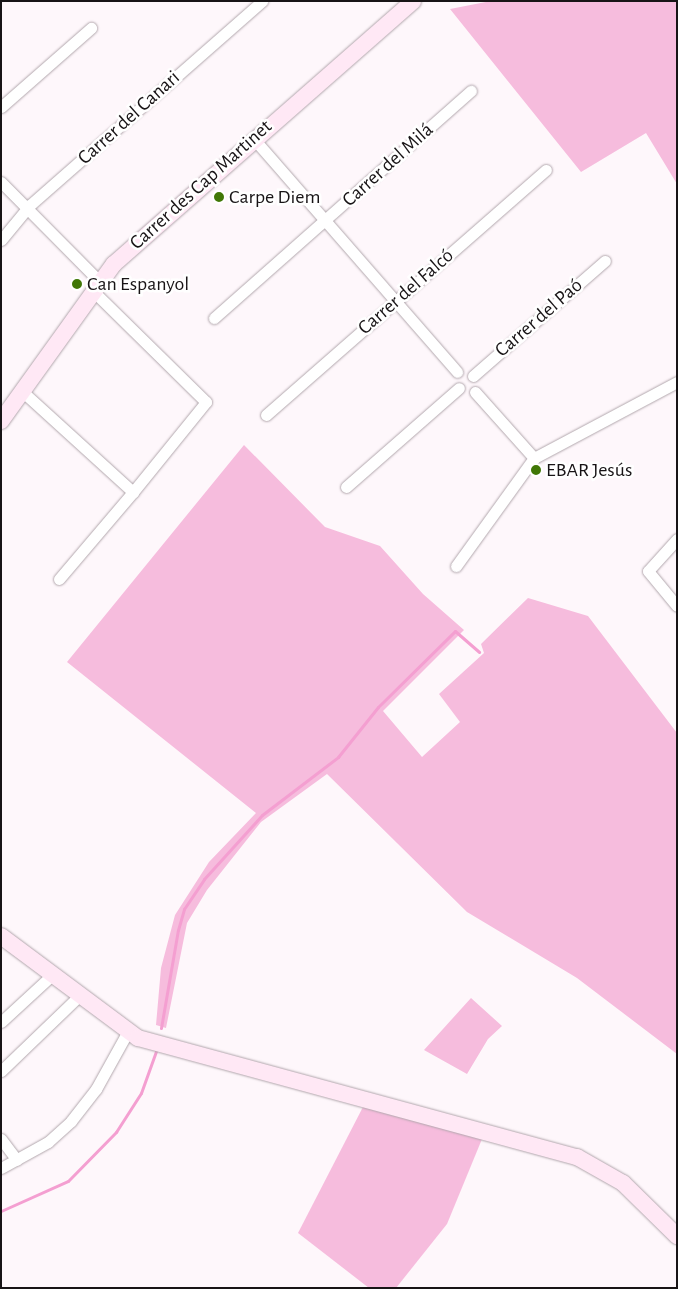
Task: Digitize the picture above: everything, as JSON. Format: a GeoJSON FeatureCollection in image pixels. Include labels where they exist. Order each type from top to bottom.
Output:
{"type":"FeatureCollection","features":[{"type":"Feature","properties":{"kind":"street","name":"Carrer del Canari"},"geometry":{"type":"LineString","coordinates":[[1,240],[28,209],[262,1]]}},
{"type":"Feature","properties":{"kind":"street","name":"Carrer des Cap Martinet"},"geometry":{"type":"LineString","coordinates":[[2,419],[98,287],[126,252],[413,1]]}},
{"type":"Feature","properties":{"kind":"street"},"geometry":{"type":"LineString","coordinates":[[1,107],[91,28]]}},
{"type":"Feature","properties":{"kind":"street","name":"Carrer del Milá"},"geometry":{"type":"LineString","coordinates":[[214,318],[326,222],[471,91]]}},
{"type":"Feature","properties":{"kind":"street"},"geometry":{"type":"LineString","coordinates":[[254,139],[457,372],[459,388]]}},
{"type":"Feature","properties":{"kind":"street","name":"Carrer del Falcó"},"geometry":{"type":"LineString","coordinates":[[266,416],[546,170]]}},
{"type":"Feature","properties":{"kind":"street"},"geometry":{"type":"LineString","coordinates":[[1,182],[206,402],[59,579]]}},
{"type":"Feature","properties":{"kind":"street","name":"Carrer del Paó"},"geometry":{"type":"LineString","coordinates":[[473,376],[605,261]]}},
{"type":"Feature","properties":{"kind":"street"},"geometry":{"type":"LineString","coordinates":[[457,372],[473,376],[475,392]]}},
{"type":"Feature","properties":{"kind":"street"},"geometry":{"type":"LineString","coordinates":[[456,566],[534,458],[677,382]]}},
{"type":"Feature","properties":{"kind":"street"},"geometry":{"type":"LineString","coordinates":[[459,388],[475,392],[534,458]]}},
{"type":"Feature","properties":{"kind":"street"},"geometry":{"type":"LineString","coordinates":[[346,488],[459,388]]}},
{"type":"Feature","properties":{"kind":"street"},"geometry":{"type":"LineString","coordinates":[[23,392],[133,492]]}},
{"type":"Feature","properties":{"kind":"street"},"geometry":{"type":"LineString","coordinates":[[677,539],[648,571],[677,606]]}},
{"type":"Feature","properties":{"kind":"street"},"geometry":{"type":"LineString","coordinates":[[1,936],[127,1032],[563,1152],[623,1183],[677,1236]]}},
{"type":"Feature","properties":{"kind":"street"},"geometry":{"type":"LineString","coordinates":[[1,1022],[52,975]]}},
{"type":"Feature","properties":{"kind":"street"},"geometry":{"type":"LineString","coordinates":[[1,1072],[79,996]]}},
{"type":"Feature","properties":{"kind":"street"},"geometry":{"type":"LineString","coordinates":[[1,1168],[17,1160],[72,1121],[96,1089],[127,1032]]}},
{"type":"Feature","properties":{"kind":"street"},"geometry":{"type":"LineString","coordinates":[[1,1139],[17,1160]]}},
{"type":"Feature","properties":{"kind":"shaded area"},"geometry":{"type":"Polygon","coordinates":[[[491,1],[677,1],[677,184],[646,133],[581,172],[450,9],[491,1]]]}},
{"type":"Feature","properties":{"kind":"shaded area"},"geometry":{"type":"Polygon","coordinates":[[[244,445],[325,527],[380,546],[423,594],[464,630],[383,711],[422,757],[460,722],[439,694],[484,653],[481,644],[528,598],[588,616],[677,733],[677,1054],[577,978],[467,912],[327,774],[261,822],[207,890],[187,923],[166,1028],[156,1025],[161,968],[175,915],[209,862],[256,813],[67,662],[244,445]]]}},
{"type":"Feature","properties":{"kind":"shaded area"},"geometry":{"type":"Polygon","coordinates":[[[471,998],[502,1026],[488,1039],[467,1074],[424,1050],[471,998]]]}},
{"type":"Feature","properties":{"kind":"shaded area"},"geometry":{"type":"Polygon","coordinates":[[[364,1105],[482,1139],[447,1224],[396,1288],[369,1288],[298,1233],[364,1105]]]}},
{"type":"Feature","properties":{"kind":"waterway"},"geometry":{"type":"LineString","coordinates":[[161,1028],[178,930],[184,909],[204,879],[262,815],[338,757],[378,707],[455,631],[479,652]]}},
{"type":"Feature","properties":{"kind":"waterway"},"geometry":{"type":"LineString","coordinates":[[1,1211],[68,1181],[116,1132],[141,1093],[156,1051]]}},
{"type":"Feature","properties":{"kind":"place","name":"Carpe Diem"},"geometry":{"type":"Point","coordinates":[219,197]}},
{"type":"Feature","properties":{"kind":"place","name":"Can Espanyol"},"geometry":{"type":"Point","coordinates":[77,284]}},
{"type":"Feature","properties":{"kind":"place","name":"EBAR Jesús"},"geometry":{"type":"Point","coordinates":[536,470]}}]}
